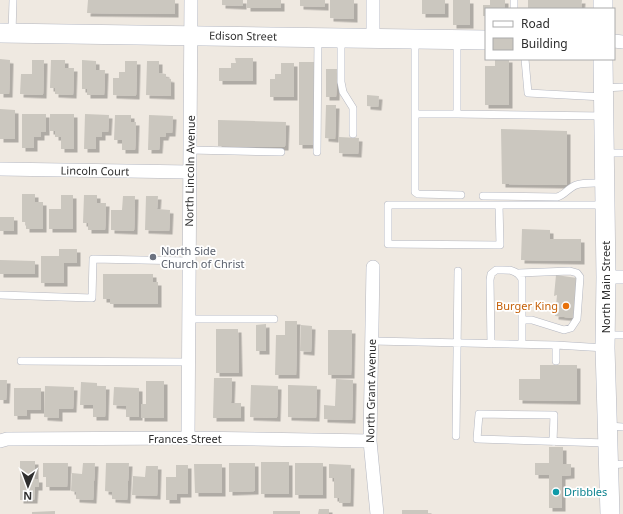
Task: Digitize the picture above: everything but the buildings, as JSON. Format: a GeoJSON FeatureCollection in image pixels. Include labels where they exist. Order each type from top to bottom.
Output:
{"type":"FeatureCollection","features":[{"type":"Feature","properties":{"kind":"street","name":"North Lincoln Avenue"},"geometry":{"type":"LineString","coordinates":[[188,438],[192,36],[191,0]]}},
{"type":"Feature","properties":{"kind":"street"},"geometry":{"type":"LineString","coordinates":[[373,0],[373,38]]}},
{"type":"Feature","properties":{"kind":"street","name":"Edison Street"},"geometry":{"type":"LineString","coordinates":[[6,33],[485,40]]}},
{"type":"Feature","properties":{"kind":"street","name":"North Main Street"},"geometry":{"type":"LineString","coordinates":[[603,60],[605,205],[614,277],[611,339],[613,432],[616,464],[610,514]]}},
{"type":"Feature","properties":{"kind":"street","name":"Lincoln Court"},"geometry":{"type":"LineString","coordinates":[[0,169],[190,172]]}},
{"type":"Feature","properties":{"kind":"street","name":"North Grant Avenue"},"geometry":{"type":"LineString","coordinates":[[374,267],[370,441],[377,514]]}},
{"type":"Feature","properties":{"kind":"street","name":"Frances Street"},"geometry":{"type":"LineString","coordinates":[[0,441],[7,439],[188,438],[370,441]]}},
{"type":"Feature","properties":{"kind":"lane"},"geometry":{"type":"LineString","coordinates":[[6,33],[13,0]]}},
{"type":"Feature","properties":{"kind":"lane"},"geometry":{"type":"LineString","coordinates":[[318,37],[318,152]]}},
{"type":"Feature","properties":{"kind":"lane"},"geometry":{"type":"LineString","coordinates":[[341,38],[341,82],[343,92],[353,108],[353,134]]}},
{"type":"Feature","properties":{"kind":"lane"},"geometry":{"type":"LineString","coordinates":[[415,39],[415,192],[418,194],[428,195],[461,195]]}},
{"type":"Feature","properties":{"kind":"lane"},"geometry":{"type":"LineString","coordinates":[[457,39],[457,114]]}},
{"type":"Feature","properties":{"kind":"lane"},"geometry":{"type":"LineString","coordinates":[[525,60],[528,93],[603,92],[623,87]]}},
{"type":"Feature","properties":{"kind":"lane"},"geometry":{"type":"LineString","coordinates":[[415,114],[604,116]]}},
{"type":"Feature","properties":{"kind":"lane"},"geometry":{"type":"LineString","coordinates":[[190,150],[281,152]]}},
{"type":"Feature","properties":{"kind":"lane"},"geometry":{"type":"LineString","coordinates":[[604,153],[623,153]]}},
{"type":"Feature","properties":{"kind":"lane"},"geometry":{"type":"LineString","coordinates":[[483,196],[556,196],[564,194],[579,184],[605,183]]}},
{"type":"Feature","properties":{"kind":"lane"},"geometry":{"type":"LineString","coordinates":[[499,205],[500,245],[388,244],[388,205],[499,205],[605,205]]}},
{"type":"Feature","properties":{"kind":"lane"},"geometry":{"type":"LineString","coordinates":[[0,295],[92,298],[93,259],[189,261]]}},
{"type":"Feature","properties":{"kind":"lane"},"geometry":{"type":"LineString","coordinates":[[491,344],[490,280],[492,274],[496,270],[512,270],[519,274],[522,279],[522,344]]}},
{"type":"Feature","properties":{"kind":"lane"},"geometry":{"type":"LineString","coordinates":[[456,436],[458,271]]}},
{"type":"Feature","properties":{"kind":"lane"},"geometry":{"type":"LineString","coordinates":[[519,274],[570,271],[576,273],[580,277],[578,319],[571,328],[564,330],[532,320],[522,320]]}},
{"type":"Feature","properties":{"kind":"lane"},"geometry":{"type":"LineString","coordinates":[[188,319],[274,319]]}},
{"type":"Feature","properties":{"kind":"lane"},"geometry":{"type":"LineString","coordinates":[[372,341],[556,345],[611,339]]}},
{"type":"Feature","properties":{"kind":"lane"},"geometry":{"type":"LineString","coordinates":[[556,345],[556,361]]}},
{"type":"Feature","properties":{"kind":"lane"},"geometry":{"type":"LineString","coordinates":[[21,361],[188,362]]}},
{"type":"Feature","properties":{"kind":"lane"},"geometry":{"type":"LineString","coordinates":[[553,442],[554,416],[479,414],[477,439],[553,442],[613,432]]}},
{"type":"Feature","properties":{"kind":"place","name":"North Side Church of Christ"},"geometry":{"type":"Point","coordinates":[153,257]}},
{"type":"Feature","properties":{"kind":"place","name":"Burger King"},"geometry":{"type":"Point","coordinates":[566,306]}},
{"type":"Feature","properties":{"kind":"place","name":"Dribbles"},"geometry":{"type":"Point","coordinates":[556,492]}}]}
